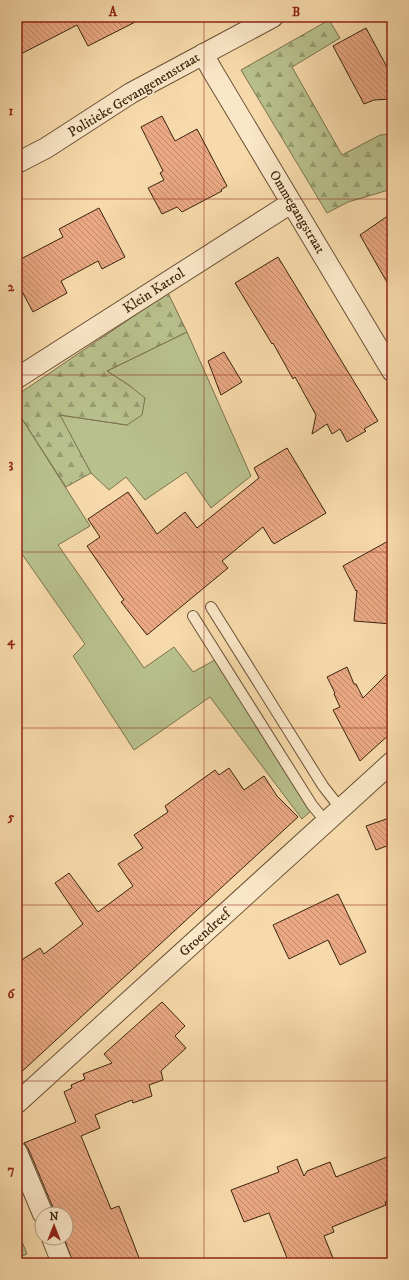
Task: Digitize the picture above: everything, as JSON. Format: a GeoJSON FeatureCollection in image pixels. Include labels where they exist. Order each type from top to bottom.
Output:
{"type":"FeatureCollection","features":[{"type":"Feature","properties":{"kind":"street","name":"Politieke Gevangenenstraat"},"geometry":{"type":"LineString","coordinates":[[17,163],[46,148],[131,93],[273,17]]}},
{"type":"Feature","properties":{"kind":"street","name":"Ommegangstraat"},"geometry":{"type":"LineString","coordinates":[[203,54],[392,371]]}},
{"type":"Feature","properties":{"kind":"street","name":"Klein Katrol"},"geometry":{"type":"LineString","coordinates":[[17,378],[291,203]]}},
{"type":"Feature","properties":{"kind":"street","name":"Groendreef"},"geometry":{"type":"LineString","coordinates":[[17,1103],[392,762]]}},
{"type":"Feature","properties":{"kind":"street"},"geometry":{"type":"LineString","coordinates":[[17,1152],[39,1206]]}},
{"type":"Feature","properties":{"kind":"street"},"geometry":{"type":"LineString","coordinates":[[55,1246],[62,1263]]}},
{"type":"Feature","properties":{"kind":"lane"},"geometry":{"type":"LineString","coordinates":[[211,607],[324,786],[341,809]]}},
{"type":"Feature","properties":{"kind":"lane"},"geometry":{"type":"LineString","coordinates":[[193,616],[312,805],[326,822]]}},
{"type":"Feature","properties":{"kind":"green space"},"geometry":{"type":"Polygon","coordinates":[[[329,20],[340,38],[292,67],[342,155],[380,135],[392,134],[392,189],[348,202],[327,213],[241,70],[329,20]]]}},
{"type":"Feature","properties":{"kind":"green space"},"geometry":{"type":"Polygon","coordinates":[[[168,293],[187,332],[107,371],[145,398],[142,415],[127,425],[60,415],[91,473],[66,487],[17,411],[17,395],[168,293]]]}},
{"type":"Feature","properties":{"kind":"green space"},"geometry":{"type":"Polygon","coordinates":[[[187,332],[251,476],[211,508],[186,472],[145,500],[126,477],[109,490],[91,473],[59,415],[127,425],[130,386],[107,371],[187,332]]]}},
{"type":"Feature","properties":{"kind":"green space"},"geometry":{"type":"Polygon","coordinates":[[[17,411],[90,526],[58,545],[144,668],[174,647],[193,672],[215,660],[311,811],[302,819],[210,697],[134,750],[73,656],[85,644],[17,547],[17,411]]]}},
{"type":"Feature","properties":{"kind":"green space"},"geometry":{"type":"Polygon","coordinates":[[[17,1229],[27,1254],[17,1258],[17,1229]]]}},
{"type":"Feature","properties":{"kind":"building"},"geometry":{"type":"Polygon","coordinates":[[[33,17],[145,17],[88,46],[77,25],[17,56],[17,25],[33,17]]]}},
{"type":"Feature","properties":{"kind":"building"},"geometry":{"type":"Polygon","coordinates":[[[366,28],[388,69],[392,69],[392,99],[374,100],[364,104],[333,46],[366,28]]]}},
{"type":"Feature","properties":{"kind":"building"},"geometry":{"type":"Polygon","coordinates":[[[162,116],[175,141],[197,129],[227,186],[221,190],[222,191],[182,212],[177,207],[162,214],[148,188],[164,180],[160,173],[163,171],[141,127],[162,116]]]}},
{"type":"Feature","properties":{"kind":"building"},"geometry":{"type":"Polygon","coordinates":[[[99,208],[125,257],[102,269],[98,261],[61,281],[67,293],[33,312],[17,282],[17,261],[63,237],[59,229],[99,208]]]}},
{"type":"Feature","properties":{"kind":"building"},"geometry":{"type":"Polygon","coordinates":[[[392,213],[392,291],[360,235],[392,213]]]}},
{"type":"Feature","properties":{"kind":"building"},"geometry":{"type":"Polygon","coordinates":[[[278,257],[378,421],[364,429],[366,431],[347,442],[340,429],[332,434],[327,424],[312,434],[316,415],[295,377],[293,379],[273,343],[272,344],[235,283],[278,257]]]}},
{"type":"Feature","properties":{"kind":"building"},"geometry":{"type":"Polygon","coordinates":[[[224,352],[242,382],[221,395],[208,361],[224,352]]]}},
{"type":"Feature","properties":{"kind":"building"},"geometry":{"type":"Polygon","coordinates":[[[287,448],[326,513],[274,544],[263,527],[222,561],[228,568],[147,635],[121,602],[124,600],[87,546],[100,537],[88,519],[128,492],[157,534],[185,512],[197,528],[259,478],[254,468],[287,448]]]}},
{"type":"Feature","properties":{"kind":"building"},"geometry":{"type":"Polygon","coordinates":[[[392,539],[392,624],[354,621],[357,590],[356,591],[343,566],[392,539]]]}},
{"type":"Feature","properties":{"kind":"building"},"geometry":{"type":"Polygon","coordinates":[[[347,667],[354,684],[356,684],[363,698],[392,669],[392,732],[360,761],[333,710],[340,707],[327,677],[347,667]]]}},
{"type":"Feature","properties":{"kind":"building"},"geometry":{"type":"Polygon","coordinates":[[[229,768],[244,790],[264,776],[277,796],[298,817],[17,1076],[17,963],[40,948],[44,954],[83,924],[55,883],[69,873],[98,912],[133,886],[118,864],[143,848],[134,835],[168,812],[165,806],[215,770],[219,775],[229,768]]]}},
{"type":"Feature","properties":{"kind":"building"},"geometry":{"type":"Polygon","coordinates":[[[392,817],[392,844],[376,850],[366,826],[392,817]]]}},
{"type":"Feature","properties":{"kind":"building"},"geometry":{"type":"Polygon","coordinates":[[[338,894],[366,952],[340,965],[328,940],[289,959],[273,925],[338,894]]]}},
{"type":"Feature","properties":{"kind":"building"},"geometry":{"type":"Polygon","coordinates":[[[162,1002],[185,1026],[175,1036],[186,1048],[161,1071],[163,1080],[149,1085],[152,1096],[133,1103],[132,1100],[95,1115],[100,1128],[81,1136],[111,1209],[119,1206],[141,1263],[73,1263],[67,1246],[74,1246],[74,1206],[52,1206],[28,1148],[24,1143],[76,1122],[64,1092],[72,1088],[71,1085],[85,1079],[83,1074],[112,1063],[104,1054],[162,1002]]]}},
{"type":"Feature","properties":{"kind":"building"},"geometry":{"type":"Polygon","coordinates":[[[392,1155],[392,1200],[385,1202],[386,1205],[332,1227],[334,1232],[324,1236],[335,1263],[289,1263],[269,1213],[244,1222],[231,1190],[279,1172],[277,1167],[297,1159],[304,1176],[307,1171],[330,1162],[336,1177],[392,1155]]]}}]}
